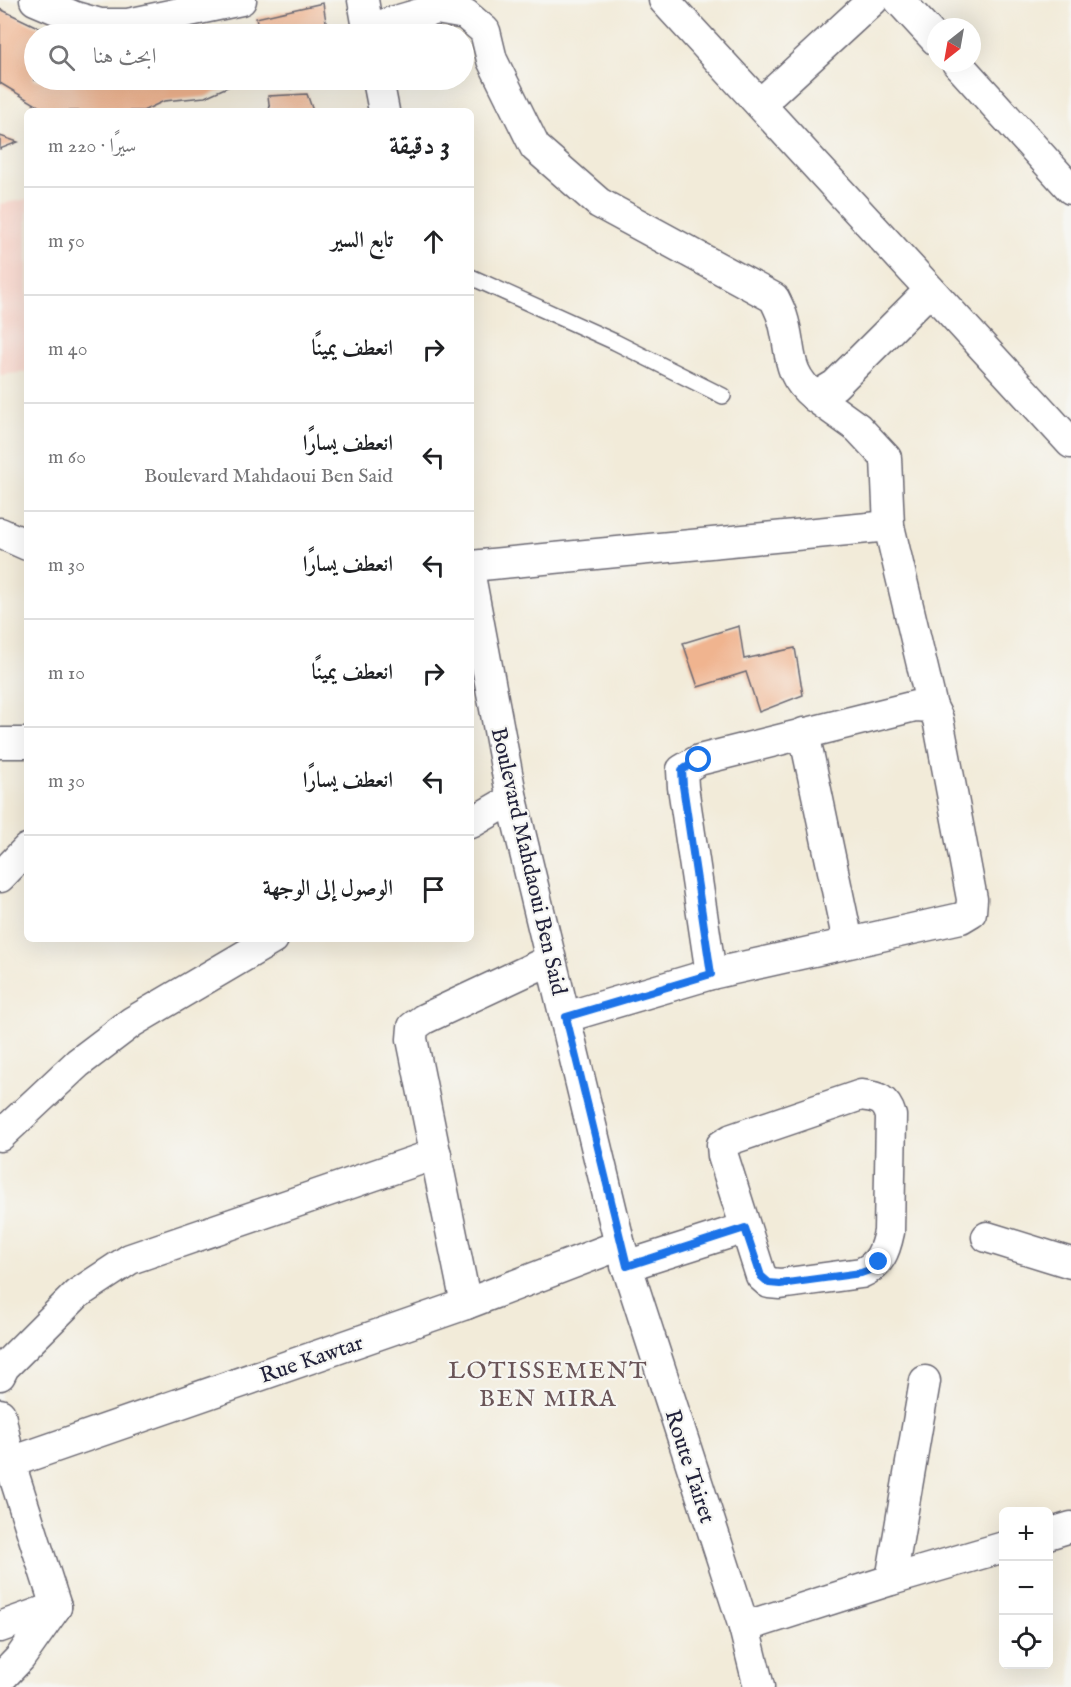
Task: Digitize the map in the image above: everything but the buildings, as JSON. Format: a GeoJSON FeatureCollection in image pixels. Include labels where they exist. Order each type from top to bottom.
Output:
{"type":"FeatureCollection","features":[{"type":"Feature","properties":{"kind":"street"},"geometry":{"type":"LineString","coordinates":[[35,0],[75,17],[100,24],[128,24],[241,0]]}},
{"type":"Feature","properties":{"kind":"street"},"geometry":{"type":"LineString","coordinates":[[363,0],[368,24]]}},
{"type":"Feature","properties":{"kind":"street"},"geometry":{"type":"LineString","coordinates":[[664,0],[1071,443]]}},
{"type":"Feature","properties":{"kind":"street"},"geometry":{"type":"LineString","coordinates":[[760,104],[873,0]]}},
{"type":"Feature","properties":{"kind":"street"},"geometry":{"type":"LineString","coordinates":[[899,0],[927,30]]}},
{"type":"Feature","properties":{"kind":"street"},"geometry":{"type":"LineString","coordinates":[[393,24],[437,9],[465,14],[485,31],[492,60],[535,147],[599,203],[774,298],[783,316],[792,366],[804,387],[858,428],[886,458],[889,526],[932,707],[938,719],[972,899],[971,912],[962,918],[711,974],[566,1017]]}},
{"type":"Feature","properties":{"kind":"street"},"geometry":{"type":"LineString","coordinates":[[965,72],[1071,189]]}},
{"type":"Feature","properties":{"kind":"street"},"geometry":{"type":"LineString","coordinates":[[380,90],[383,108]]}},
{"type":"Feature","properties":{"kind":"street"},"geometry":{"type":"LineString","coordinates":[[815,397],[835,385],[929,291]]}},
{"type":"Feature","properties":{"kind":"street"},"geometry":{"type":"LineString","coordinates":[[474,566],[889,526]]}},
{"type":"Feature","properties":{"kind":"street"},"geometry":{"type":"LineString","coordinates":[[0,533],[24,544]]}},
{"type":"Feature","properties":{"kind":"street","name":"Boulevard Mahdaoui Ben Said"},"geometry":{"type":"LineString","coordinates":[[474,597],[512,799],[623,1256]]}},
{"type":"Feature","properties":{"kind":"street"},"geometry":{"type":"LineString","coordinates":[[711,974],[682,770],[699,760],[804,733],[915,706],[932,707]]}},
{"type":"Feature","properties":{"kind":"street"},"geometry":{"type":"LineString","coordinates":[[804,733],[848,942]]}},
{"type":"Feature","properties":{"kind":"street"},"geometry":{"type":"LineString","coordinates":[[0,743],[24,743]]}},
{"type":"Feature","properties":{"kind":"street"},"geometry":{"type":"LineString","coordinates":[[474,821],[512,799]]}},
{"type":"Feature","properties":{"kind":"street"},"geometry":{"type":"LineString","coordinates":[[0,877],[24,852]]}},
{"type":"Feature","properties":{"kind":"street"},"geometry":{"type":"LineString","coordinates":[[0,1136],[78,1063],[132,1022],[268,942]]}},
{"type":"Feature","properties":{"kind":"street"},"geometry":{"type":"LineString","coordinates":[[466,1304],[412,1039],[413,1027],[424,1019],[550,960]]}},
{"type":"Feature","properties":{"kind":"street"},"geometry":{"type":"LineString","coordinates":[[861,1095],[876,1096],[887,1103],[891,1116],[889,1232],[879,1262],[872,1269],[861,1273],[780,1284],[769,1283],[761,1276],[745,1228],[723,1156],[722,1145],[732,1139],[861,1095]]}},
{"type":"Feature","properties":{"kind":"street"},"geometry":{"type":"LineString","coordinates":[[0,1375],[4,1367],[77,1294],[130,1259],[436,1154]]}},
{"type":"Feature","properties":{"kind":"street","name":"Rue Kawtar"},"geometry":{"type":"LineString","coordinates":[[5,1465],[466,1304],[623,1256],[745,1228]]}},
{"type":"Feature","properties":{"kind":"street"},"geometry":{"type":"LineString","coordinates":[[987,1237],[1071,1263]]}},
{"type":"Feature","properties":{"kind":"street","name":"Route Tairet"},"geometry":{"type":"LineString","coordinates":[[623,1256],[744,1627],[759,1687]]}},
{"type":"Feature","properties":{"kind":"street"},"geometry":{"type":"LineString","coordinates":[[891,1580],[925,1381]]}},
{"type":"Feature","properties":{"kind":"street"},"geometry":{"type":"LineString","coordinates":[[0,1414],[5,1465],[56,1607]]}},
{"type":"Feature","properties":{"kind":"street"},"geometry":{"type":"LineString","coordinates":[[1053,1532],[1071,1527]]}},
{"type":"Feature","properties":{"kind":"street"},"geometry":{"type":"LineString","coordinates":[[744,1627],[999,1548]]}},
{"type":"Feature","properties":{"kind":"street"},"geometry":{"type":"LineString","coordinates":[[0,1627],[56,1607]]}},
{"type":"Feature","properties":{"kind":"street"},"geometry":{"type":"LineString","coordinates":[[0,1679],[20,1658],[56,1607]]}},
{"type":"Feature","properties":{"kind":"lane"},"geometry":{"type":"LineString","coordinates":[[474,278],[615,342],[723,396]]}},
{"type":"Feature","properties":{"kind":"shaded area"},"geometry":{"type":"Polygon","coordinates":[[[24,200],[24,372],[0,375],[0,204],[24,200]]]}},
{"type":"Feature","properties":{"kind":"district","name":"LOTISSEMENT BEN MIRA"},"geometry":{"type":"Point","coordinates":[548,1384]}},
{"type":"Feature","properties":{"kind":"route"},"geometry":{"type":"LineString","coordinates":[[699,760],[682,770],[711,974],[566,1017],[620,1245],[627,1266],[745,1228],[761,1276],[769,1283],[780,1284],[861,1273],[872,1269],[879,1262]]}}]}
